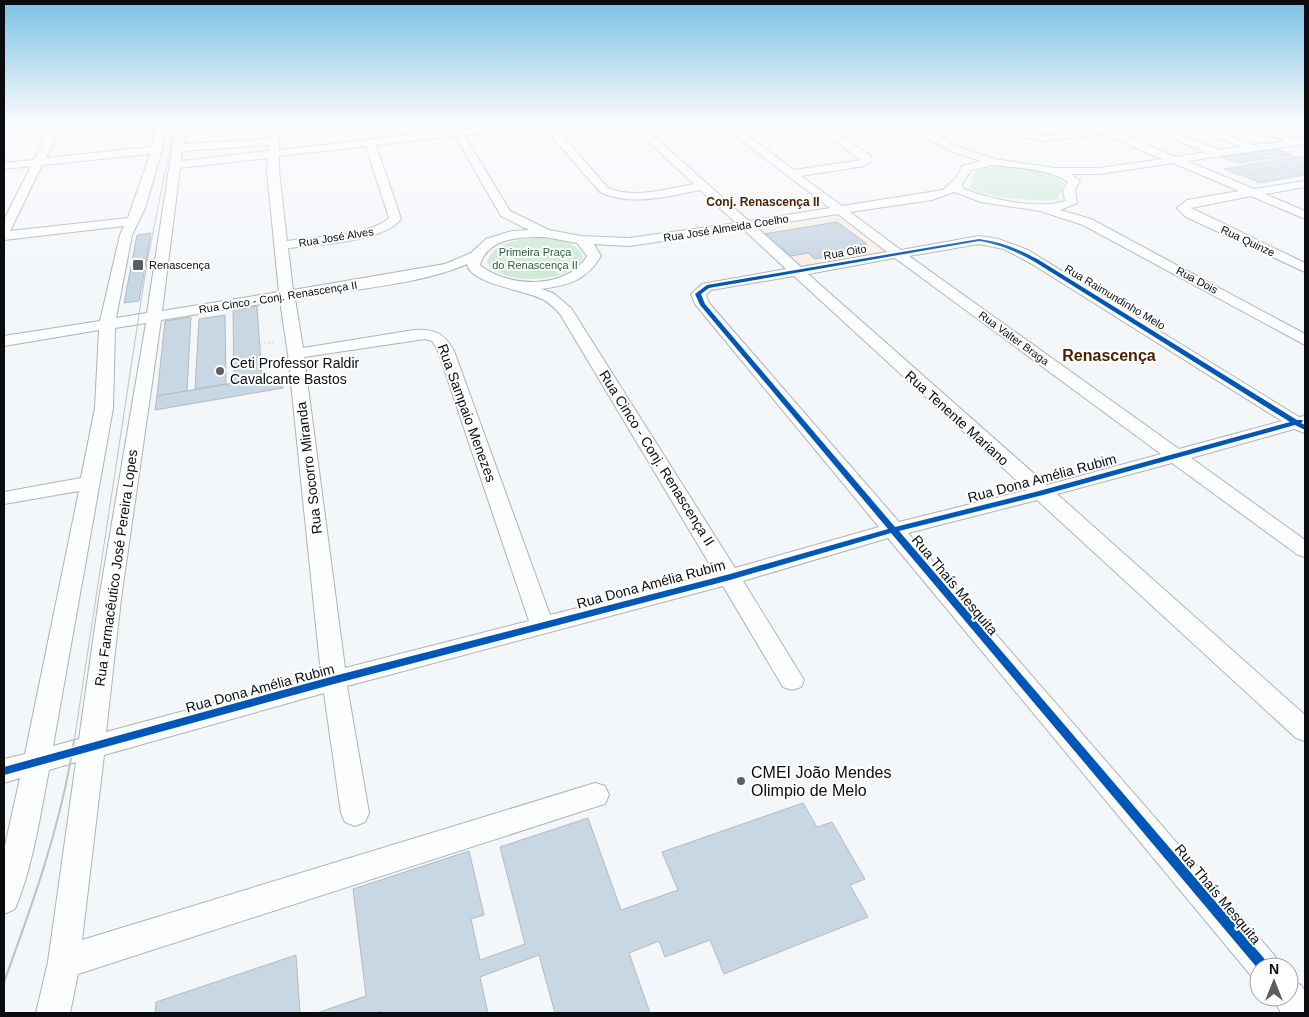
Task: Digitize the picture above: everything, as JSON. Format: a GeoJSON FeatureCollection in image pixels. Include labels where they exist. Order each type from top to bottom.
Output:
{"type":"FeatureCollection","features":[{"type":"Feature","properties":{"kind":"street"},"geometry":{"type":"LineString","coordinates":[[4,231],[34,170]]}},
{"type":"Feature","properties":{"kind":"street","name":"Rua Farmacêutico José Pereira Lopes"},"geometry":{"type":"LineString","coordinates":[[4,899],[20,844],[37,762],[104,408],[107,325],[126,235],[161,170]]}},
{"type":"Feature","properties":{"kind":"street","name":"Rua Farmacêutico José Pereira Lopes"},"geometry":{"type":"LineString","coordinates":[[54,1013],[64,962],[146,318],[168,170]]}},
{"type":"Feature","properties":{"kind":"street","name":"Rua Socorro Miranda"},"geometry":{"type":"LineString","coordinates":[[274,170],[287,296],[296,354],[334,680],[355,813]]}},
{"type":"Feature","properties":{"kind":"street","name":"Rua José Alves"},"geometry":{"type":"LineString","coordinates":[[283,245],[377,231],[393,223],[395,219],[379,170]]}},
{"type":"Feature","properties":{"kind":"street"},"geometry":{"type":"LineString","coordinates":[[480,170],[505,214],[544,233]]}},
{"type":"Feature","properties":{"kind":"street"},"geometry":{"type":"LineString","coordinates":[[587,170],[611,195],[626,196],[702,186]]}},
{"type":"Feature","properties":{"kind":"street","name":"Rua Tenente Mariano"},"geometry":{"type":"LineString","coordinates":[[685,170],[744,226],[1305,730]]}},
{"type":"Feature","properties":{"kind":"street","name":"Rua Valter Braga"},"geometry":{"type":"LineString","coordinates":[[787,170],[898,254],[1305,550]]}},
{"type":"Feature","properties":{"kind":"street"},"geometry":{"type":"LineString","coordinates":[[792,174],[816,170]]}},
{"type":"Feature","properties":{"kind":"street"},"geometry":{"type":"LineString","coordinates":[[965,170],[964,176],[956,184],[959,191],[966,195],[1046,209],[1087,222]]}},
{"type":"Feature","properties":{"kind":"street"},"geometry":{"type":"LineString","coordinates":[[1051,170],[1099,172],[1108,170]]}},
{"type":"Feature","properties":{"kind":"street"},"geometry":{"type":"LineString","coordinates":[[1201,170],[1305,215]]}},
{"type":"Feature","properties":{"kind":"street"},"geometry":{"type":"LineString","coordinates":[[1055,171],[1074,181],[1069,190],[1071,203],[1075,211],[1087,222]]}},
{"type":"Feature","properties":{"kind":"street","name":"Rua José Almeida Coelho"},"geometry":{"type":"LineString","coordinates":[[544,233],[581,240],[629,242],[841,211],[947,192],[956,184]]}},
{"type":"Feature","properties":{"kind":"street"},"geometry":{"type":"LineString","coordinates":[[1253,192],[1305,184]]}},
{"type":"Feature","properties":{"kind":"street","name":"Rua Quinze"},"geometry":{"type":"LineString","coordinates":[[1253,192],[1188,204],[1183,208],[1190,214],[1305,268]]}},
{"type":"Feature","properties":{"kind":"street"},"geometry":{"type":"LineString","coordinates":[[1046,209],[1066,207],[1071,203]]}},
{"type":"Feature","properties":{"kind":"street"},"geometry":{"type":"LineString","coordinates":[[491,242],[502,226],[505,214]]}},
{"type":"Feature","properties":{"kind":"street"},"geometry":{"type":"LineString","coordinates":[[4,236],[132,222]]}},
{"type":"Feature","properties":{"kind":"street","name":"Rua Dois"},"geometry":{"type":"LineString","coordinates":[[1087,222],[1305,340]]}},
{"type":"Feature","properties":{"kind":"street"},"geometry":{"type":"LineString","coordinates":[[491,242],[519,234],[544,233]]}},
{"type":"Feature","properties":{"kind":"street"},"geometry":{"type":"LineString","coordinates":[[566,311],[564,300],[568,286],[592,263],[594,256],[591,249],[581,240]]}},
{"type":"Feature","properties":{"kind":"street","name":"Rua Raimundinho Melo"},"geometry":{"type":"LineString","coordinates":[[898,254],[979,240],[1005,244],[1302,424]]}},
{"type":"Feature","properties":{"kind":"street","name":"Rua Cinco - Conj. Renascença II"},"geometry":{"type":"LineString","coordinates":[[4,340],[414,275],[449,267],[474,256],[481,248],[491,242]]}},
{"type":"Feature","properties":{"kind":"street","name":"Rua Oito"},"geometry":{"type":"LineString","coordinates":[[795,272],[898,254]]}},
{"type":"Feature","properties":{"kind":"street"},"geometry":{"type":"LineString","coordinates":[[474,256],[473,266],[478,272],[488,278],[518,285],[557,282],[586,269]]}},
{"type":"Feature","properties":{"kind":"street","name":"Rua Thaís Mesquita"},"geometry":{"type":"LineString","coordinates":[[795,272],[707,286],[700,290],[698,297],[892,530],[1255,957]]}},
{"type":"Feature","properties":{"kind":"street","name":"Rua Cinco - Conj. Renascença II"},"geometry":{"type":"LineString","coordinates":[[518,285],[548,296],[566,311],[792,680]]}},
{"type":"Feature","properties":{"kind":"street","name":"Rua Sampaio Menezes"},"geometry":{"type":"LineString","coordinates":[[296,354],[414,335],[434,334],[438,337],[446,351],[542,625]]}},
{"type":"Feature","properties":{"kind":"street","name":"Rua Dona Amélia Rubim"},"geometry":{"type":"LineString","coordinates":[[4,771],[334,680],[730,577],[892,530],[1040,493],[1176,455],[1302,424]]}},
{"type":"Feature","properties":{"kind":"street"},"geometry":{"type":"LineString","coordinates":[[4,498],[89,483]]}},
{"type":"Feature","properties":{"kind":"street"},"geometry":{"type":"LineString","coordinates":[[64,962],[596,795]]}},
{"type":"Feature","properties":{"kind":"shaded area"},"geometry":{"type":"Polygon","coordinates":[[[839,216],[886,252],[800,266],[757,228],[839,216]]]}},
{"type":"Feature","properties":{"kind":"green space"},"geometry":{"type":"Polygon","coordinates":[[[975,170],[1040,170],[1058,178],[1064,183],[1058,200],[1026,200],[999,197],[970,188],[975,170]]]}},
{"type":"Feature","properties":{"kind":"green space","name":"Primeira Praça do Renascença II"},"geometry":{"type":"Polygon","coordinates":[[[538,238],[570,243],[580,251],[583,257],[576,266],[565,273],[536,279],[521,279],[507,276],[495,270],[487,262],[490,255],[501,246],[516,241],[538,238]]]}},
{"type":"Feature","properties":{"kind":"building"},"geometry":{"type":"Polygon","coordinates":[[[1228,170],[1266,170],[1239,175],[1228,170]]]}},
{"type":"Feature","properties":{"kind":"building"},"geometry":{"type":"Polygon","coordinates":[[[1278,170],[1305,170],[1305,175],[1260,183],[1244,176],[1278,170]]]}},
{"type":"Feature","properties":{"kind":"building"},"geometry":{"type":"Polygon","coordinates":[[[837,222],[867,244],[846,247],[852,252],[815,259],[808,253],[791,256],[764,234],[837,222]]]}},
{"type":"Feature","properties":{"kind":"building"},"geometry":{"type":"Polygon","coordinates":[[[151,233],[139,301],[124,303],[137,235],[151,233]]]}},
{"type":"Feature","properties":{"kind":"building"},"geometry":{"type":"Polygon","coordinates":[[[257,306],[262,378],[234,383],[233,310],[257,306]]]}},
{"type":"Feature","properties":{"kind":"building"},"geometry":{"type":"Polygon","coordinates":[[[225,315],[226,384],[195,389],[199,319],[225,315]]]}},
{"type":"Feature","properties":{"kind":"building"},"geometry":{"type":"Polygon","coordinates":[[[191,317],[187,391],[157,396],[165,321],[191,317]]]}},
{"type":"Feature","properties":{"kind":"building"},"geometry":{"type":"Polygon","coordinates":[[[281,375],[283,388],[155,410],[157,396],[281,375]]]}},
{"type":"Feature","properties":{"kind":"building"},"geometry":{"type":"Polygon","coordinates":[[[803,803],[817,827],[832,822],[865,879],[850,885],[868,917],[724,974],[710,940],[665,957],[659,941],[629,953],[650,1013],[555,1013],[539,955],[480,977],[488,1013],[382,1013],[381,1011],[374,1013],[317,1013],[366,996],[353,889],[469,851],[484,915],[471,919],[480,960],[525,944],[500,847],[588,818],[621,910],[678,890],[662,852],[803,803]]]}},
{"type":"Feature","properties":{"kind":"building"},"geometry":{"type":"Polygon","coordinates":[[[296,955],[300,1013],[155,1013],[156,1002],[296,955]]]}},
{"type":"Feature","properties":{"kind":"tram line"},"geometry":{"type":"LineString","coordinates":[[74,742],[147,262],[165,170]]}},
{"type":"Feature","properties":{"kind":"tram line"},"geometry":{"type":"LineString","coordinates":[[4,982],[54,833],[74,741]]}},
{"type":"Feature","properties":{"kind":"cycle path"},"geometry":{"type":"LineString","coordinates":[[1256,957],[702,304],[698,294],[707,287],[979,240],[994,242],[1023,253],[1037,261],[1305,428]]}},
{"type":"Feature","properties":{"kind":"cycle path"},"geometry":{"type":"LineString","coordinates":[[4,771],[334,680],[730,577],[892,530],[1040,493],[1300,421]]}},
{"type":"Feature","properties":{"kind":"place","name":"Renascença"},"geometry":{"type":"Point","coordinates":[138,265]}},
{"type":"Feature","properties":{"kind":"place","name":"Ceti Professor Raldir Cavalcante Bastos"},"geometry":{"type":"Point","coordinates":[220,371]}},
{"type":"Feature","properties":{"kind":"place","name":"CMEI João Mendes Olimpio de Melo"},"geometry":{"type":"Point","coordinates":[741,781]}},
{"type":"Feature","properties":{"kind":"district","name":"Conj. Renascença II"},"geometry":{"type":"Point","coordinates":[763,202]}},
{"type":"Feature","properties":{"kind":"district","name":"Renascença"},"geometry":{"type":"Point","coordinates":[1109,355]}}]}
